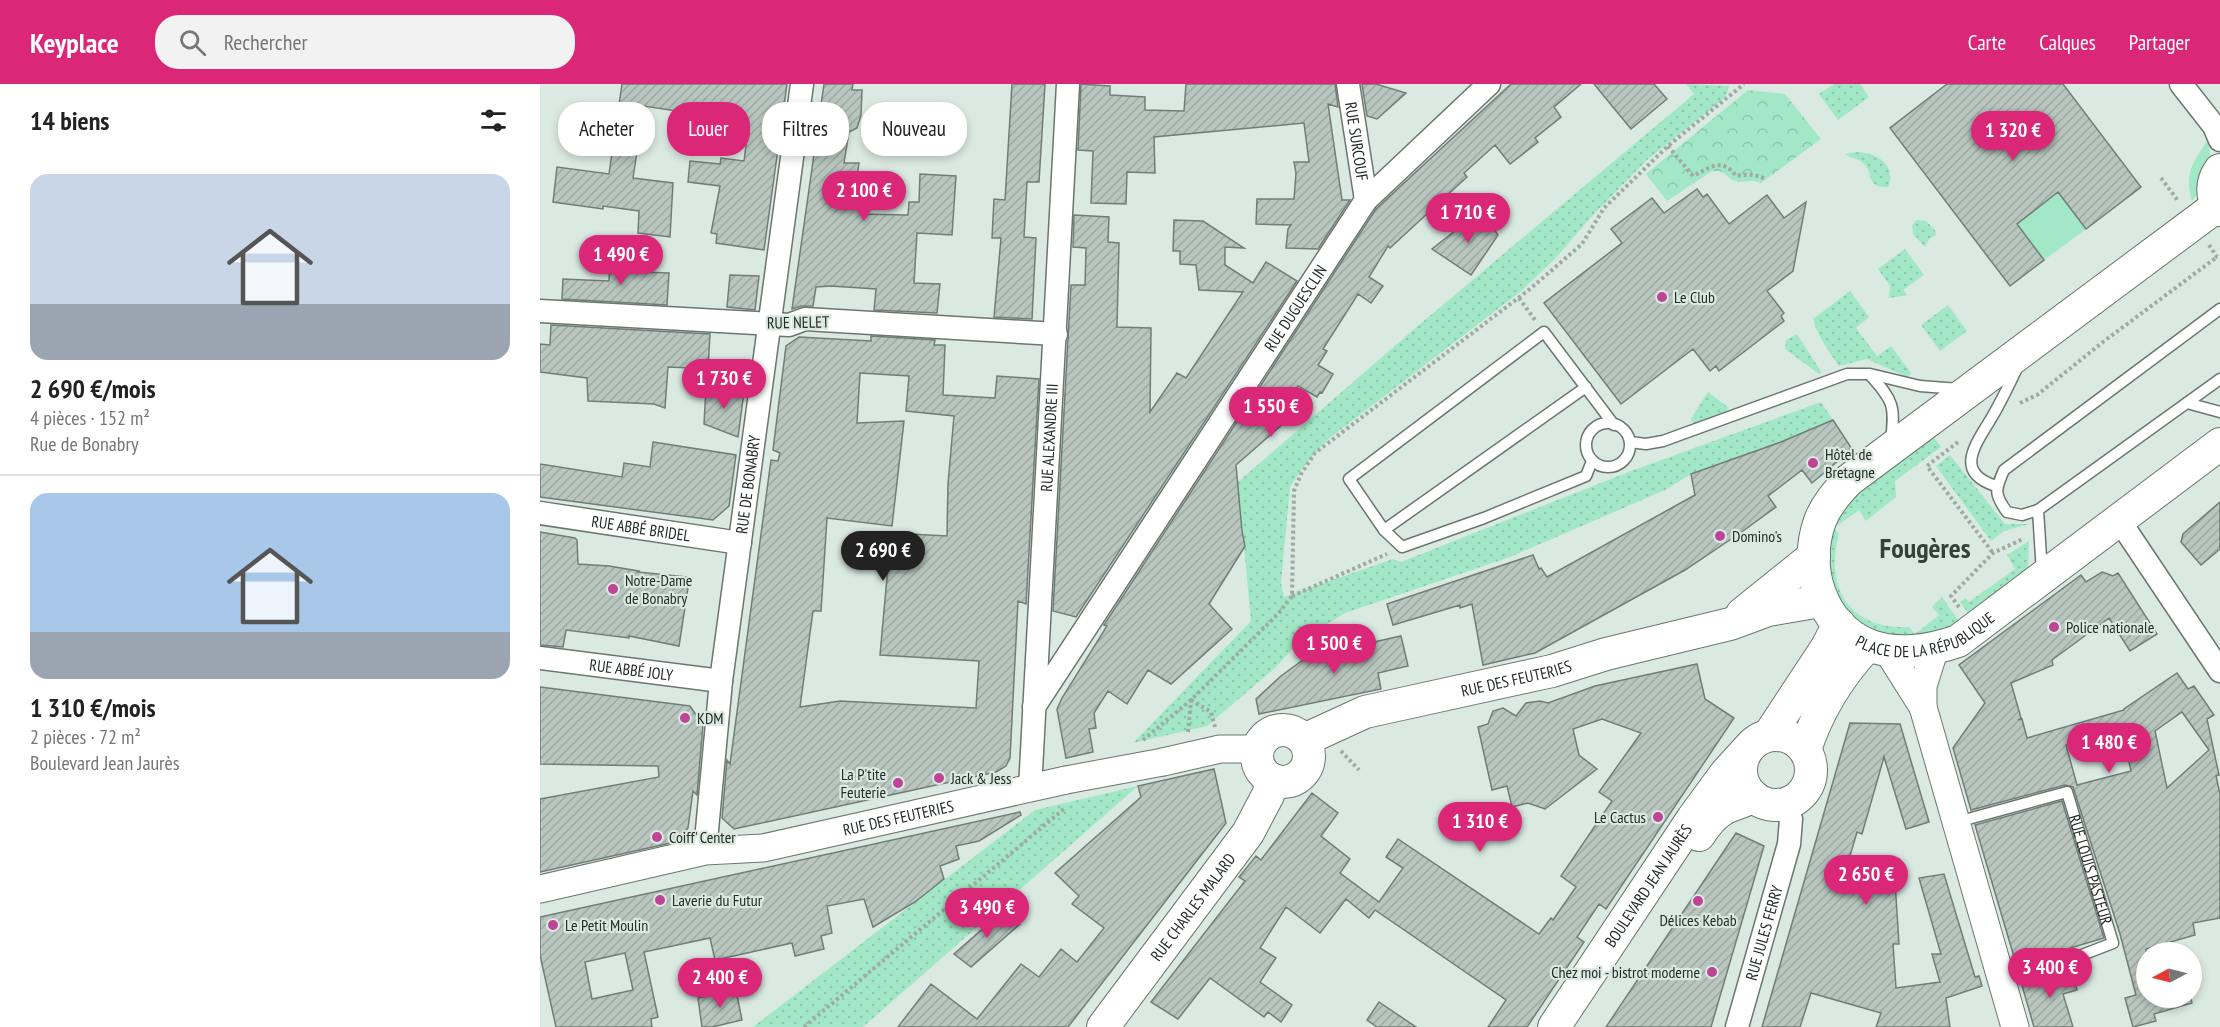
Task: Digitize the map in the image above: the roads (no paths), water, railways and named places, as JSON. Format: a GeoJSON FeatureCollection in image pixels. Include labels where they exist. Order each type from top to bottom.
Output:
{"type":"FeatureCollection","features":[{"type":"Feature","properties":{"kind":"main road"},"geometry":{"type":"LineString","coordinates":[[1830,612],[1814,575],[1814,556],[1820,520],[1830,500],[1848,480],[2218,208],[2213,196],[2213,186],[2220,170]]}},
{"type":"Feature","properties":{"kind":"main road","name":"PLACE DE LA RÉPUBLIQUE"},"geometry":{"type":"LineString","coordinates":[[1830,612],[1854,637],[1878,647],[1915,652],[1958,641],[2220,444]]}},
{"type":"Feature","properties":{"kind":"main road","name":"RUE DES FEUTERIES"},"geometry":{"type":"LineString","coordinates":[[1730,624],[1814,556]]}},
{"type":"Feature","properties":{"kind":"main road","name":"RUE DES FEUTERIES"},"geometry":{"type":"LineString","coordinates":[[1304,740],[1365,712],[1552,671],[1606,654],[1730,624],[1768,610],[1830,612]]}},
{"type":"Feature","properties":{"kind":"main road","name":"BOULEVARD JEAN JAURÈS"},"geometry":{"type":"LineString","coordinates":[[1554,1027],[1693,818],[1726,774],[1758,743],[1827,647],[1830,612]]}},
{"type":"Feature","properties":{"kind":"main road"},"geometry":{"type":"LineString","coordinates":[[1805,750],[1811,730],[1833,689],[1849,666],[1878,647]]}},
{"type":"Feature","properties":{"kind":"main road"},"geometry":{"type":"LineString","coordinates":[[1277,730],[1286,730],[1298,734],[1304,740],[1310,759],[1304,773],[1292,781],[1282,782],[1266,776],[1260,768],[1258,750],[1265,737],[1277,730]]}},
{"type":"Feature","properties":{"kind":"main road"},"geometry":{"type":"LineString","coordinates":[[1789,737],[1805,750],[1810,762],[1811,776],[1806,788],[1798,798],[1786,804],[1762,803],[1745,787],[1741,776],[1742,762],[1758,743],[1789,737]]}},
{"type":"Feature","properties":{"kind":"main road","name":"RUE CHARLES MALARD"},"geometry":{"type":"LineString","coordinates":[[1103,1027],[1248,833],[1273,780]]}},
{"type":"Feature","properties":{"kind":"main road","name":"BOULEVARD JEAN JAURÈS"},"geometry":{"type":"LineString","coordinates":[[1569,1027],[1707,823],[1722,809],[1745,802],[1753,796]]}},
{"type":"Feature","properties":{"kind":"street","name":"RUE DE BONABRY"},"geometry":{"type":"LineString","coordinates":[[705,851],[721,681],[802,84]]}},
{"type":"Feature","properties":{"kind":"street","name":"RUE ALEXANDRE III"},"geometry":{"type":"LineString","coordinates":[[1029,789],[1056,334],[1068,84]]}},
{"type":"Feature","properties":{"kind":"street","name":"RUE SURCOUF"},"geometry":{"type":"LineString","coordinates":[[1348,84],[1366,200]]}},
{"type":"Feature","properties":{"kind":"street","name":"RUE DUGUESCLIN"},"geometry":{"type":"LineString","coordinates":[[1034,707],[1366,200],[1489,84]]}},
{"type":"Feature","properties":{"kind":"street"},"geometry":{"type":"LineString","coordinates":[[2188,86],[2214,126],[2220,140]]}},
{"type":"Feature","properties":{"kind":"street","name":"RUE NELET"},"geometry":{"type":"LineString","coordinates":[[540,311],[789,325],[805,319],[1056,334]]}},
{"type":"Feature","properties":{"kind":"street","name":"RUE ABBÉ BRIDEL"},"geometry":{"type":"LineString","coordinates":[[540,513],[740,543]]}},
{"type":"Feature","properties":{"kind":"street"},"geometry":{"type":"LineString","coordinates":[[2119,520],[2220,671]]}},
{"type":"Feature","properties":{"kind":"street"},"geometry":{"type":"LineString","coordinates":[[1878,647],[1923,707]]}},
{"type":"Feature","properties":{"kind":"street"},"geometry":{"type":"LineString","coordinates":[[1935,648],[1923,686],[1923,707],[2015,1027]]}},
{"type":"Feature","properties":{"kind":"street","name":"RUE ABBÉ JOLY"},"geometry":{"type":"LineString","coordinates":[[540,658],[721,681]]}},
{"type":"Feature","properties":{"kind":"street","name":"RUE DES FEUTERIES"},"geometry":{"type":"LineString","coordinates":[[540,889],[705,851],[763,849],[1029,789],[1067,793],[1163,762],[1220,749],[1258,750]]}},
{"type":"Feature","properties":{"kind":"street","name":"RUE JULES FERRY"},"geometry":{"type":"LineString","coordinates":[[1737,1027],[1789,844],[1791,819],[1786,804]]}},
{"type":"Feature","properties":{"kind":"lane"},"geometry":{"type":"LineString","coordinates":[[2220,309],[2004,470],[1996,486],[1998,499],[2007,512],[2022,515],[2038,510],[2220,379]]}},
{"type":"Feature","properties":{"kind":"lane"},"geometry":{"type":"LineString","coordinates":[[1593,460],[1586,476],[1484,518],[1402,547],[1384,530],[1349,479],[1544,332],[1614,424]]}},
{"type":"Feature","properties":{"kind":"lane"},"geometry":{"type":"LineString","coordinates":[[1996,486],[1984,482],[1974,474],[1970,460],[1974,446],[1993,415],[2028,347]]}},
{"type":"Feature","properties":{"kind":"lane"},"geometry":{"type":"LineString","coordinates":[[1630,442],[1646,444],[1663,441],[1838,377],[1853,374],[1870,374],[1920,386],[1969,390]]}},
{"type":"Feature","properties":{"kind":"lane"},"geometry":{"type":"LineString","coordinates":[[1870,374],[1890,399],[1894,409],[1891,448]]}},
{"type":"Feature","properties":{"kind":"lane"},"geometry":{"type":"LineString","coordinates":[[1384,530],[1586,387]]}},
{"type":"Feature","properties":{"kind":"lane"},"geometry":{"type":"LineString","coordinates":[[2187,403],[2220,412]]}},
{"type":"Feature","properties":{"kind":"lane"},"geometry":{"type":"LineString","coordinates":[[1605,423],[1614,424],[1623,429],[1630,442],[1628,455],[1618,465],[1605,467],[1593,460],[1587,448],[1588,435],[1605,423]]}},
{"type":"Feature","properties":{"kind":"lane"},"geometry":{"type":"LineString","coordinates":[[2038,510],[2042,578]]}},
{"type":"Feature","properties":{"kind":"lane","name":"RUE LOUIS PASTEUR"},"geometry":{"type":"LineString","coordinates":[[1955,822],[2067,792],[2113,943],[2056,965],[2001,980]]}},
{"type":"Feature","properties":{"kind":"place","name":"Le Club"},"geometry":{"type":"Point","coordinates":[1662,297]}},
{"type":"Feature","properties":{"kind":"place","name":"Hôtel de Bretagne"},"geometry":{"type":"Point","coordinates":[1813,463]}},
{"type":"Feature","properties":{"kind":"place","name":"Domino's"},"geometry":{"type":"Point","coordinates":[1720,536]}},
{"type":"Feature","properties":{"kind":"place","name":"Notre-Dame de Bonabry"},"geometry":{"type":"Point","coordinates":[613,589]}},
{"type":"Feature","properties":{"kind":"place","name":"Police nationale"},"geometry":{"type":"Point","coordinates":[2054,627]}},
{"type":"Feature","properties":{"kind":"place","name":"KDM"},"geometry":{"type":"Point","coordinates":[685,718]}},
{"type":"Feature","properties":{"kind":"place","name":"Jack & Jess"},"geometry":{"type":"Point","coordinates":[939,778]}},
{"type":"Feature","properties":{"kind":"place","name":"La P'tite Feuterie"},"geometry":{"type":"Point","coordinates":[898,783]}},
{"type":"Feature","properties":{"kind":"place","name":"Le Cactus"},"geometry":{"type":"Point","coordinates":[1658,817]}},
{"type":"Feature","properties":{"kind":"place","name":"Coiff' Center"},"geometry":{"type":"Point","coordinates":[657,837]}},
{"type":"Feature","properties":{"kind":"place","name":"Laverie du Futur"},"geometry":{"type":"Point","coordinates":[660,900]}},
{"type":"Feature","properties":{"kind":"place","name":"Délices Kebab"},"geometry":{"type":"Point","coordinates":[1698,901]}},
{"type":"Feature","properties":{"kind":"place","name":"Le Petit Moulin"},"geometry":{"type":"Point","coordinates":[553,925]}},
{"type":"Feature","properties":{"kind":"place","name":"Chez moi - bistrot moderne"},"geometry":{"type":"Point","coordinates":[1712,972]}},
{"type":"Feature","properties":{"kind":"district","name":"Fougères"},"geometry":{"type":"Point","coordinates":[1925,548]}}]}
